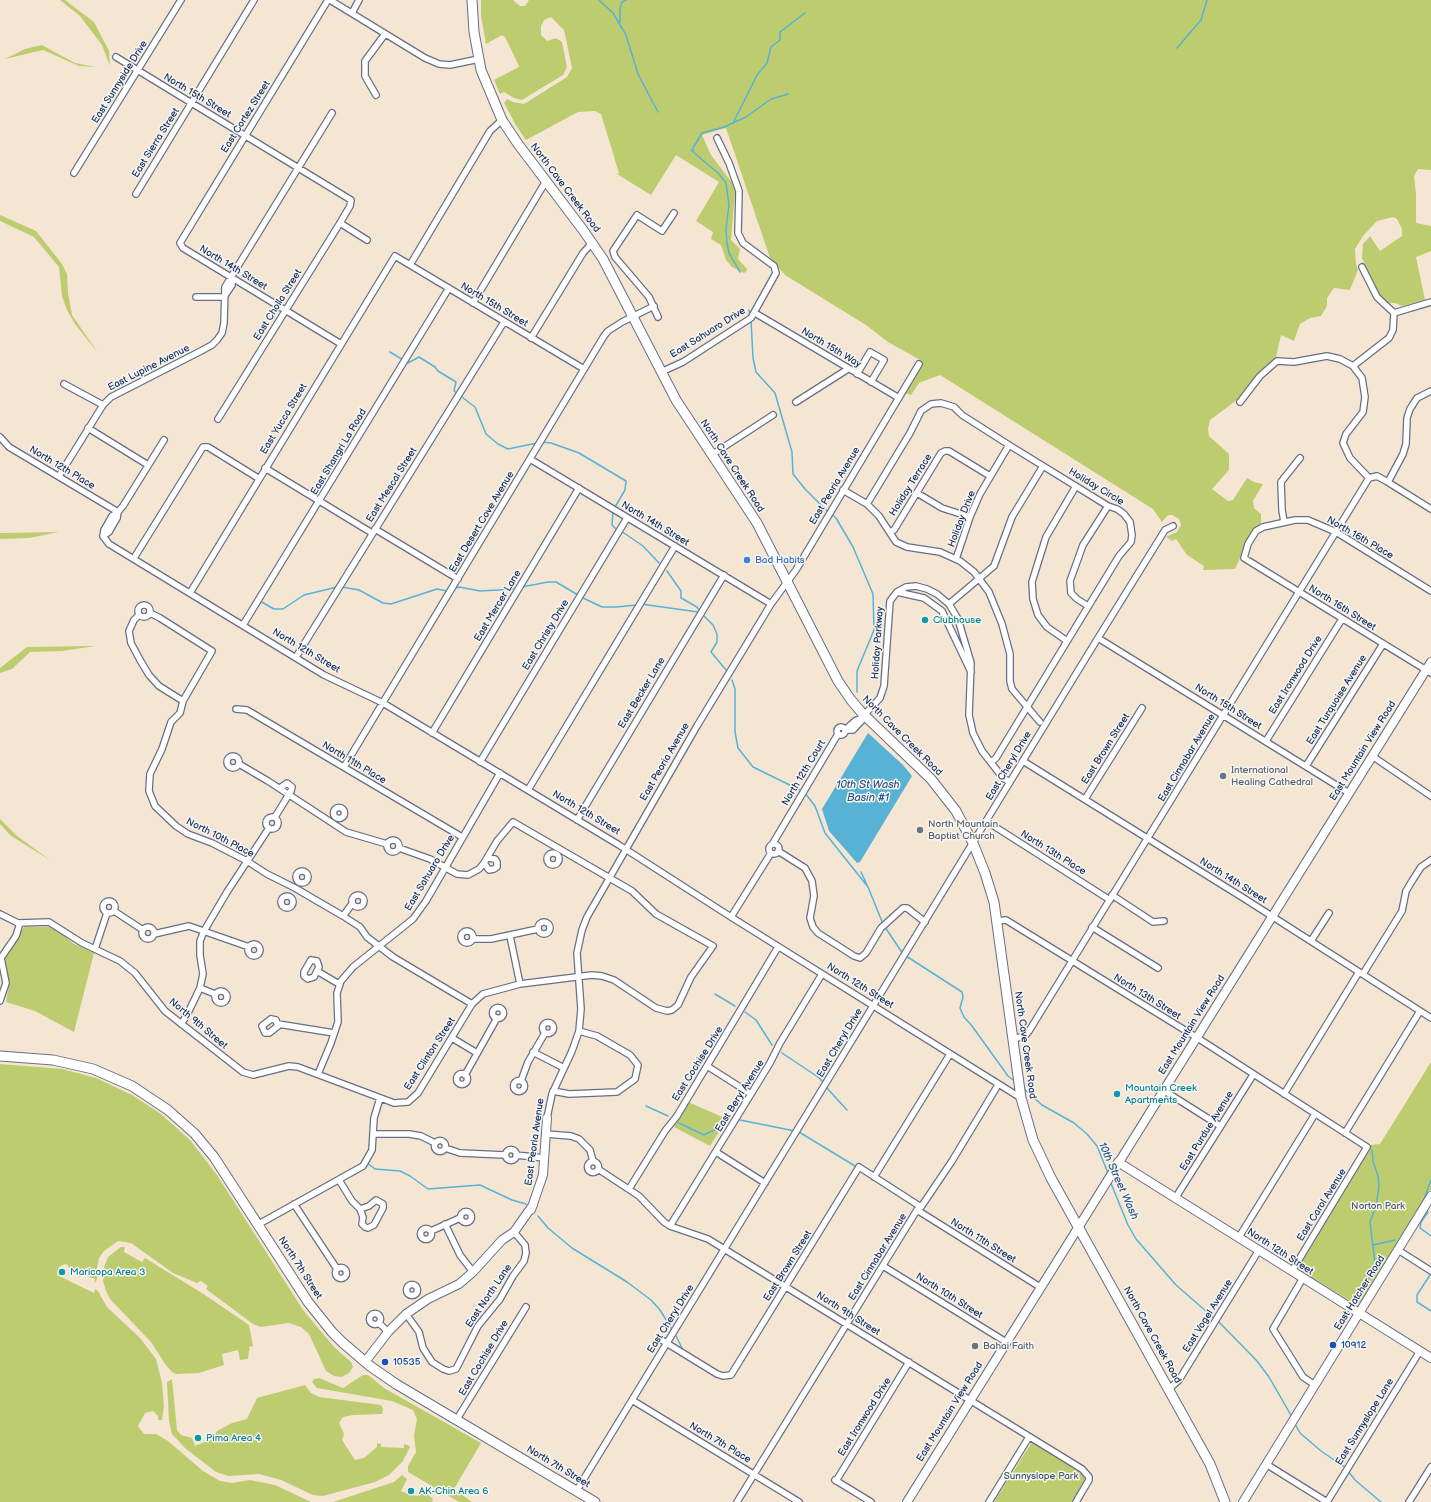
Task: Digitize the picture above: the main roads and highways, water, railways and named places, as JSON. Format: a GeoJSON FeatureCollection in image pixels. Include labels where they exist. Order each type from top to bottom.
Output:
{"type":"FeatureCollection","features":[{"type":"Feature","properties":{"kind":"main road","name":"North Cave Creek Road"},"geometry":{"type":"LineString","coordinates":[[472,0],[474,32],[479,60],[486,84],[502,120],[592,243],[612,275],[632,317],[684,413],[713,454],[750,512],[788,583],[829,666],[851,700],[931,778],[956,812],[973,844],[991,892],[997,921],[1020,1095],[1027,1125],[1039,1155],[1213,1470],[1225,1502]]}},
{"type":"Feature","properties":{"kind":"main road","name":"North 7th Street"},"geometry":{"type":"LineString","coordinates":[[0,1056],[53,1060],[80,1065],[122,1081],[151,1098],[180,1119],[200,1139],[227,1176],[320,1318],[332,1332],[365,1362],[396,1384],[458,1419],[595,1502]]}},
{"type":"Feature","properties":{"kind":"water","name":"10th St Wash Basin #1"},"geometry":{"type":"Polygon","coordinates":[[[868,733],[903,765],[912,776],[860,862],[857,863],[829,831],[822,809],[868,733]]]}},
{"type":"Feature","properties":{"kind":"waterway"},"geometry":{"type":"LineString","coordinates":[[599,0],[613,13],[626,35],[638,74],[658,112]]}},
{"type":"Feature","properties":{"kind":"waterway"},"geometry":{"type":"LineString","coordinates":[[620,22],[620,9],[622,2],[626,0]]}},
{"type":"Feature","properties":{"kind":"waterway"},"geometry":{"type":"LineString","coordinates":[[1177,48],[1201,20],[1207,0]]}},
{"type":"Feature","properties":{"kind":"waterway"},"geometry":{"type":"LineString","coordinates":[[734,121],[757,75],[767,63],[771,47],[780,40],[780,32],[805,13]]}},
{"type":"Feature","properties":{"kind":"waterway"},"geometry":{"type":"LineString","coordinates":[[693,151],[693,148],[702,133],[724,127],[746,117],[771,99],[788,94]]}},
{"type":"Feature","properties":{"kind":"waterway"},"geometry":{"type":"LineString","coordinates":[[691,150],[719,174],[726,183],[729,205],[726,229],[727,243],[729,253],[740,272]]}},
{"type":"Feature","properties":{"kind":"waterway"},"geometry":{"type":"LineString","coordinates":[[749,310],[750,316]]}},
{"type":"Feature","properties":{"kind":"waterway"},"geometry":{"type":"LineString","coordinates":[[751,320],[753,358],[756,372],[775,393],[792,452],[793,474],[805,489],[828,512]]}},
{"type":"Feature","properties":{"kind":"waterway"},"geometry":{"type":"LineString","coordinates":[[390,352],[408,363],[419,357],[456,382],[454,391],[475,407],[486,434],[498,444],[508,449],[537,443]]}},
{"type":"Feature","properties":{"kind":"waterway"},"geometry":{"type":"LineString","coordinates":[[542,442],[551,443],[579,453],[626,481],[625,490],[615,507]]}},
{"type":"Feature","properties":{"kind":"waterway"},"geometry":{"type":"LineString","coordinates":[[613,511],[612,525],[617,530]]}},
{"type":"Feature","properties":{"kind":"waterway"},"geometry":{"type":"LineString","coordinates":[[831,514],[836,518],[853,547],[873,594],[874,630],[857,671],[857,692]]}},
{"type":"Feature","properties":{"kind":"waterway"},"geometry":{"type":"LineString","coordinates":[[621,531],[643,546],[659,563]]}},
{"type":"Feature","properties":{"kind":"waterway","name":"10th Street Wash"},"geometry":{"type":"LineString","coordinates":[[667,571],[681,591],[681,598],[697,607],[700,612]]}},
{"type":"Feature","properties":{"kind":"waterway"},"geometry":{"type":"LineString","coordinates":[[522,587],[556,582],[578,595]]}},
{"type":"Feature","properties":{"kind":"waterway"},"geometry":{"type":"LineString","coordinates":[[260,601],[274,609],[283,609],[304,595],[337,587]]}},
{"type":"Feature","properties":{"kind":"waterway"},"geometry":{"type":"LineString","coordinates":[[342,587],[359,590],[383,603],[391,604],[437,589],[447,591]]}},
{"type":"Feature","properties":{"kind":"waterway"},"geometry":{"type":"LineString","coordinates":[[453,589],[459,587],[480,591],[516,589]]}},
{"type":"Feature","properties":{"kind":"waterway"},"geometry":{"type":"LineString","coordinates":[[581,597],[602,607],[637,605]]}},
{"type":"Feature","properties":{"kind":"waterway"},"geometry":{"type":"LineString","coordinates":[[641,604],[698,612]]}},
{"type":"Feature","properties":{"kind":"waterway","name":"10th Street Wash"},"geometry":{"type":"LineString","coordinates":[[703,615],[713,625],[717,634],[717,642],[711,652],[726,670]]}},
{"type":"Feature","properties":{"kind":"waterway","name":"10th Street Wash"},"geometry":{"type":"LineString","coordinates":[[732,680],[735,689],[735,732],[738,748],[753,767],[802,791]]}},
{"type":"Feature","properties":{"kind":"waterway","name":"10th Street Wash"},"geometry":{"type":"LineString","coordinates":[[805,793],[815,806],[825,833],[868,887],[883,924]]}},
{"type":"Feature","properties":{"kind":"waterway","name":"10th Street Wash"},"geometry":{"type":"LineString","coordinates":[[861,872],[867,885]]}},
{"type":"Feature","properties":{"kind":"waterway","name":"10th Street Wash"},"geometry":{"type":"LineString","coordinates":[[885,927],[903,954]]}},
{"type":"Feature","properties":{"kind":"waterway","name":"10th Street Wash"},"geometry":{"type":"LineString","coordinates":[[906,956],[962,992],[963,997],[960,1008],[964,1017],[1008,1076],[1016,1082]]}},
{"type":"Feature","properties":{"kind":"waterway"},"geometry":{"type":"LineString","coordinates":[[715,994],[735,1006]]}},
{"type":"Feature","properties":{"kind":"waterway"},"geometry":{"type":"LineString","coordinates":[[745,1012],[756,1020],[772,1045]]}},
{"type":"Feature","properties":{"kind":"waterway"},"geometry":{"type":"LineString","coordinates":[[782,1053],[818,1077],[824,1083]]}},
{"type":"Feature","properties":{"kind":"waterway"},"geometry":{"type":"LineString","coordinates":[[826,1087],[847,1110]]}},
{"type":"Feature","properties":{"kind":"waterway","name":"10th Street Wash"},"geometry":{"type":"LineString","coordinates":[[1023,1088],[1042,1105],[1074,1123],[1087,1134],[1097,1146],[1108,1173]]}},
{"type":"Feature","properties":{"kind":"waterway"},"geometry":{"type":"LineString","coordinates":[[646,1106],[668,1116]]}},
{"type":"Feature","properties":{"kind":"waterway"},"geometry":{"type":"LineString","coordinates":[[740,1120],[795,1131]]}},
{"type":"Feature","properties":{"kind":"waterway"},"geometry":{"type":"LineString","coordinates":[[679,1123],[704,1135],[726,1124]]}},
{"type":"Feature","properties":{"kind":"waterway"},"geometry":{"type":"LineString","coordinates":[[799,1132],[855,1166]]}},
{"type":"Feature","properties":{"kind":"waterway"},"geometry":{"type":"LineString","coordinates":[[1358,1296],[1371,1275],[1375,1263],[1370,1222],[1376,1206],[1379,1186],[1372,1150]]}},
{"type":"Feature","properties":{"kind":"waterway"},"geometry":{"type":"LineString","coordinates":[[367,1163],[375,1169],[400,1171],[410,1176],[428,1189],[480,1185],[512,1200],[526,1204]]}},
{"type":"Feature","properties":{"kind":"waterway"},"geometry":{"type":"LineString","coordinates":[[1423,1202],[1431,1180]]}},
{"type":"Feature","properties":{"kind":"waterway","name":"10th Street Wash"},"geometry":{"type":"LineString","coordinates":[[1110,1181],[1128,1225],[1136,1239],[1176,1285],[1215,1319]]}},
{"type":"Feature","properties":{"kind":"waterway"},"geometry":{"type":"LineString","coordinates":[[1426,1209],[1428,1212],[1421,1222],[1420,1228],[1431,1236]]}},
{"type":"Feature","properties":{"kind":"waterway"},"geometry":{"type":"LineString","coordinates":[[538,1216],[548,1228],[572,1248],[627,1282],[651,1300],[660,1310],[673,1331]]}},
{"type":"Feature","properties":{"kind":"waterway"},"geometry":{"type":"LineString","coordinates":[[1373,1245],[1395,1240]]}},
{"type":"Feature","properties":{"kind":"waterway"},"geometry":{"type":"LineString","coordinates":[[1430,1272],[1430,1275],[1417,1295],[1417,1302],[1431,1311]]}},
{"type":"Feature","properties":{"kind":"waterway","name":"10th Street Wash"},"geometry":{"type":"LineString","coordinates":[[1218,1321],[1257,1361],[1269,1377],[1292,1417]]}},
{"type":"Feature","properties":{"kind":"waterway"},"geometry":{"type":"LineString","coordinates":[[675,1334],[682,1348]]}},
{"type":"Feature","properties":{"kind":"waterway","name":"10th Street Wash"},"geometry":{"type":"LineString","coordinates":[[1295,1424],[1300,1433],[1321,1451],[1346,1468]]}},
{"type":"Feature","properties":{"kind":"waterway","name":"10th Street Wash"},"geometry":{"type":"LineString","coordinates":[[1348,1471],[1355,1480],[1381,1502]]}},
{"type":"Feature","properties":{"kind":"place","name":"Bad Habits"},"geometry":{"type":"Point","coordinates":[747,560]}},
{"type":"Feature","properties":{"kind":"place","name":"Clubhouse"},"geometry":{"type":"Point","coordinates":[925,620]}},
{"type":"Feature","properties":{"kind":"place","name":"International Healing Cathedral"},"geometry":{"type":"Point","coordinates":[1223,776]}},
{"type":"Feature","properties":{"kind":"place","name":"North Mountain Baptist Church"},"geometry":{"type":"Point","coordinates":[920,830]}},
{"type":"Feature","properties":{"kind":"place","name":"Mountain Creek Apartments"},"geometry":{"type":"Point","coordinates":[1117,1094]}},
{"type":"Feature","properties":{"kind":"place","name":"Maricopa Area 3"},"geometry":{"type":"Point","coordinates":[62,1272]}},
{"type":"Feature","properties":{"kind":"place","name":"10912"},"geometry":{"type":"Point","coordinates":[1333,1345]}},
{"type":"Feature","properties":{"kind":"place","name":"Bahai Faith"},"geometry":{"type":"Point","coordinates":[975,1346]}},
{"type":"Feature","properties":{"kind":"place","name":"10535"},"geometry":{"type":"Point","coordinates":[385,1362]}},
{"type":"Feature","properties":{"kind":"place","name":"Pima Area 4"},"geometry":{"type":"Point","coordinates":[198,1438]}},
{"type":"Feature","properties":{"kind":"place","name":"AK-Chin Area 6"},"geometry":{"type":"Point","coordinates":[411,1491]}},
{"type":"Feature","properties":{"kind":"park label","name":"Norton Park"},"geometry":{"type":"Point","coordinates":[1378,1206]}},
{"type":"Feature","properties":{"kind":"park label","name":"Sunnyslope Park"},"geometry":{"type":"Point","coordinates":[1041,1476]}}]}
